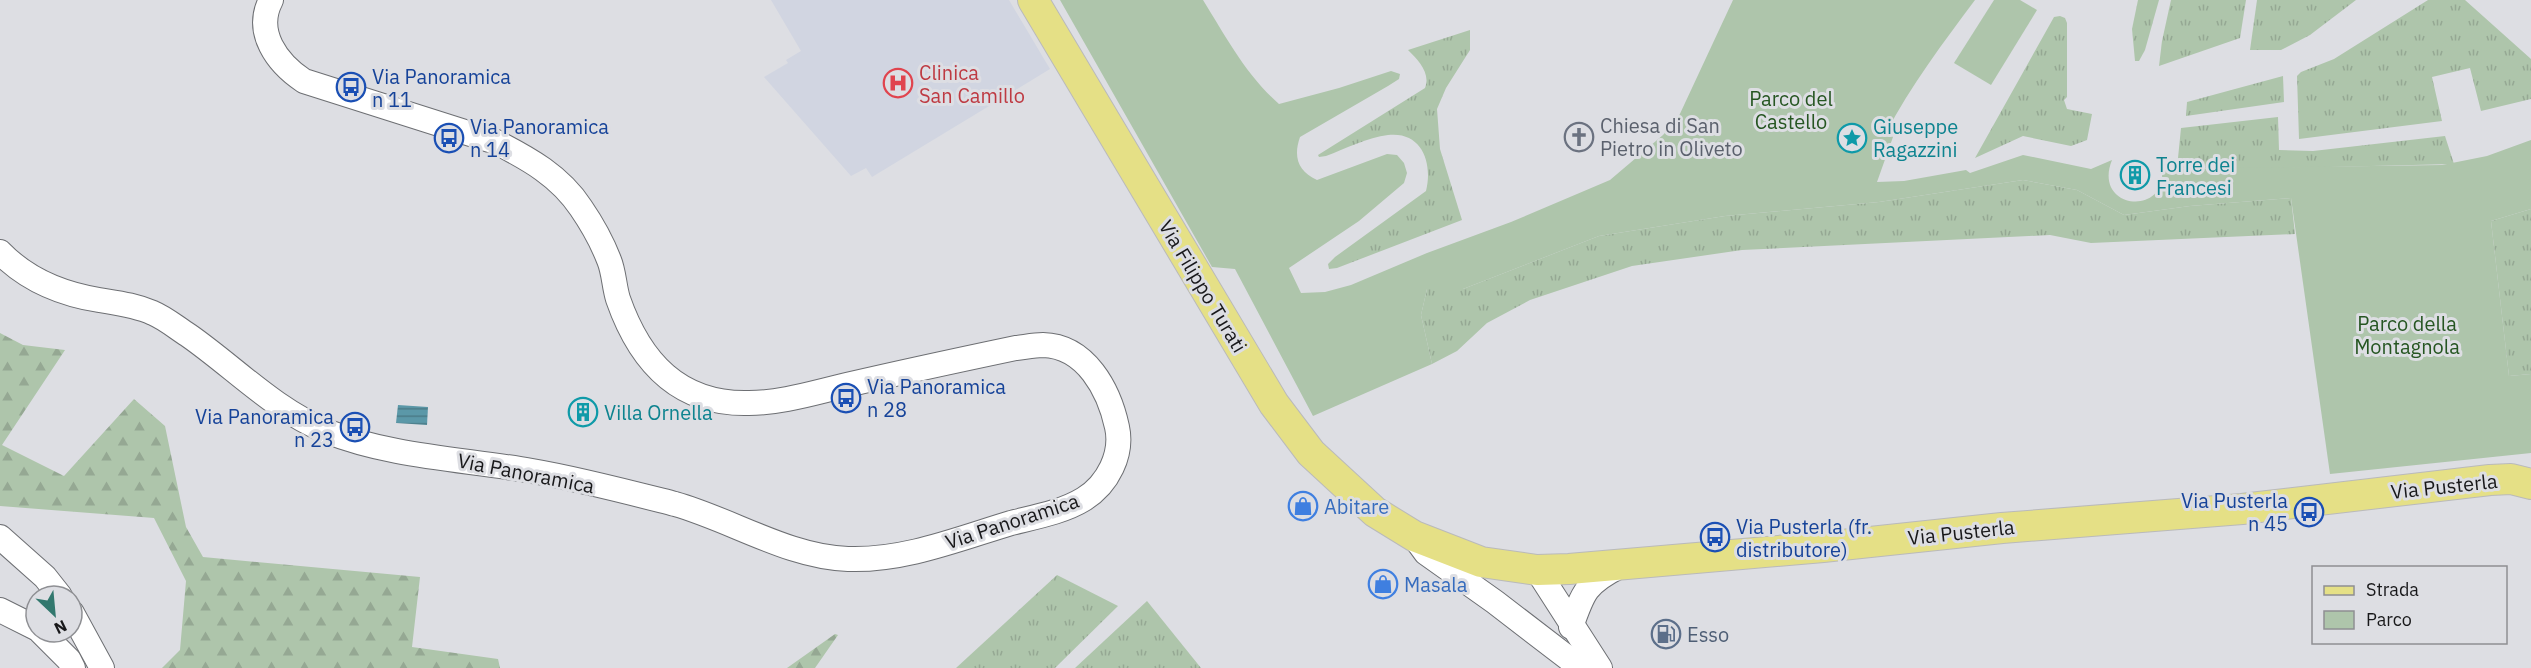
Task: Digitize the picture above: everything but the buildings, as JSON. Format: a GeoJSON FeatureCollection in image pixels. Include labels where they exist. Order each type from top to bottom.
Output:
{"type":"FeatureCollection","features":[{"type":"Feature","properties":{"kind":"main road","name":"Via Filippo Turati"},"geometry":{"type":"LineString","coordinates":[[1033,0],[1181,251],[1291,428],[1311,453],[1343,484],[1375,512],[1414,536]]}},
{"type":"Feature","properties":{"kind":"main road","name":"Via Pusterla"},"geometry":{"type":"LineString","coordinates":[[1414,536],[1481,562],[1537,570],[2242,509],[2524,477]]}},
{"type":"Feature","properties":{"kind":"street","name":"Via Panoramica"},"geometry":{"type":"LineString","coordinates":[[0,252],[24,274],[63,292],[132,305],[156,314],[206,348],[257,390],[322,429],[352,441],[381,449],[535,471],[678,505],[814,555],[856,559],[885,558],[916,551],[1066,506],[1084,498],[1101,484],[1110,470],[1117,453],[1119,433],[1112,405],[1089,364],[1068,351],[1046,345],[1016,348],[784,399],[750,404],[701,396],[680,386],[658,371],[626,321],[617,297],[610,261],[597,234],[566,187],[526,158],[496,142],[304,81],[287,69],[267,38],[265,24],[272,0]]}},
{"type":"Feature","properties":{"kind":"street"},"geometry":{"type":"LineString","coordinates":[[1414,536],[1426,553],[1581,668]]}},
{"type":"Feature","properties":{"kind":"street"},"geometry":{"type":"LineString","coordinates":[[0,537],[51,584]]}},
{"type":"Feature","properties":{"kind":"street"},"geometry":{"type":"LineString","coordinates":[[1571,627],[1586,590],[1598,577],[1625,563]]}},
{"type":"Feature","properties":{"kind":"street"},"geometry":{"type":"LineString","coordinates":[[1537,570],[1550,588],[1571,627],[1600,668]]}},
{"type":"Feature","properties":{"kind":"street"},"geometry":{"type":"LineString","coordinates":[[0,610],[24,622]]}},
{"type":"Feature","properties":{"kind":"street"},"geometry":{"type":"LineString","coordinates":[[84,635],[102,668]]}},
{"type":"Feature","properties":{"kind":"street"},"geometry":{"type":"LineString","coordinates":[[53,644],[69,660],[73,668]]}},
{"type":"Feature","properties":{"kind":"shaded area","name":"Clinica San Camillo"},"geometry":{"type":"Polygon","coordinates":[[[771,0],[1009,0],[1050,69],[872,177],[866,168],[851,176],[764,77],[788,63],[786,60],[801,51],[771,0]]]}},
{"type":"Feature","properties":{"kind":"green space","name":"Parco del Castello"},"geometry":{"type":"Polygon","coordinates":[[[1060,0],[1203,0],[1228,42],[1256,81],[1279,104],[1391,71],[1400,74],[1399,79],[1388,86],[1300,137],[1297,151],[1299,163],[1305,172],[1317,180],[1387,154],[1397,155],[1404,163],[1407,173],[1404,183],[1359,221],[1289,268],[1301,293],[1325,292],[1351,285],[1610,180],[1663,135],[1678,118],[1733,0],[1975,0],[1939,48],[1886,133],[1893,137],[1877,182],[1904,181],[1966,170],[1970,173],[2023,155],[2091,169],[2112,160],[2109,176],[2112,189],[2120,197],[2131,201],[2143,201],[2153,195],[2160,185],[2162,169],[2442,165],[2487,156],[2531,140],[2531,209],[2491,221],[2509,376],[2531,374],[2531,453],[2330,474],[2291,198],[2190,206],[2124,215],[2077,190],[2023,180],[1879,202],[1725,216],[1599,236],[1463,289],[1427,289],[1421,315],[1432,364],[1313,416],[1235,269],[1212,267],[1060,0]]]}},
{"type":"Feature","properties":{"kind":"green space"},"geometry":{"type":"Polygon","coordinates":[[[1994,0],[2020,0],[2037,10],[1991,85],[1954,63],[1994,0]]]}},
{"type":"Feature","properties":{"kind":"green space"},"geometry":{"type":"Polygon","coordinates":[[[2138,0],[2159,0],[2145,50],[2139,61],[2135,61],[2132,29],[2138,0]]]}},
{"type":"Feature","properties":{"kind":"green space"},"geometry":{"type":"Polygon","coordinates":[[[2171,0],[2246,0],[2240,38],[2159,66],[2171,0]]]}},
{"type":"Feature","properties":{"kind":"green space"},"geometry":{"type":"Polygon","coordinates":[[[2257,0],[2356,0],[2310,35],[2281,50],[2250,50],[2257,0]]]}},
{"type":"Feature","properties":{"kind":"green space"},"geometry":{"type":"Polygon","coordinates":[[[2428,0],[2465,0],[2531,59],[2531,99],[2481,111],[2470,68],[2432,77],[2442,121],[2299,139],[2297,76],[2301,72],[2334,59],[2428,0]]]}},
{"type":"Feature","properties":{"kind":"green space"},"geometry":{"type":"Polygon","coordinates":[[[2054,17],[2065,18],[2067,23],[2067,97],[2064,100],[2067,109],[2092,114],[2087,140],[2071,146],[2023,136],[1975,158],[2054,17]]]}},
{"type":"Feature","properties":{"kind":"green space"},"geometry":{"type":"Polygon","coordinates":[[[1470,30],[1470,50],[1446,88],[1437,109],[1440,149],[1462,220],[1337,268],[1329,269],[1328,264],[1335,257],[1426,191],[1428,170],[1426,160],[1417,144],[1400,135],[1380,136],[1326,156],[1319,157],[1318,155],[1425,88],[1425,72],[1408,50],[1470,30]]]}},
{"type":"Feature","properties":{"kind":"green space"},"geometry":{"type":"Polygon","coordinates":[[[2283,76],[2284,102],[2186,116],[2187,102],[2283,76]]]}},
{"type":"Feature","properties":{"kind":"green space"},"geometry":{"type":"Polygon","coordinates":[[[2278,117],[2279,150],[2313,151],[2445,136],[2454,164],[2177,168],[2181,128],[2278,117]]]}},
{"type":"Feature","properties":{"kind":"green space"},"geometry":{"type":"Polygon","coordinates":[[[2023,180],[2077,190],[2124,215],[2190,206],[2291,198],[2295,234],[2091,243],[2050,235],[1742,250],[1632,266],[1530,300],[1487,323],[1457,351],[1432,364],[1421,315],[1427,289],[1463,289],[1599,236],[1725,216],[1879,202],[2023,180]]]}},
{"type":"Feature","properties":{"kind":"green space"},"geometry":{"type":"Polygon","coordinates":[[[2531,209],[2531,374],[2509,376],[2491,221],[2531,209]]]}},
{"type":"Feature","properties":{"kind":"green space"},"geometry":{"type":"Polygon","coordinates":[[[0,333],[23,345],[65,350],[2,445],[64,476],[134,399],[165,426],[186,527],[203,557],[420,577],[412,647],[498,659],[500,668],[162,668],[180,650],[186,581],[154,518],[0,506],[0,333]]]}},
{"type":"Feature","properties":{"kind":"green space"},"geometry":{"type":"Polygon","coordinates":[[[1057,575],[1118,606],[1055,668],[956,668],[1057,575]]]}},
{"type":"Feature","properties":{"kind":"green space"},"geometry":{"type":"Polygon","coordinates":[[[1147,601],[1201,668],[1075,668],[1147,601]]]}},
{"type":"Feature","properties":{"kind":"green space"},"geometry":{"type":"Polygon","coordinates":[[[835,634],[838,635],[815,668],[787,668],[835,634]]]}},
{"type":"Feature","properties":{"kind":"water"},"geometry":{"type":"Polygon","coordinates":[[[398,405],[428,407],[427,425],[396,423],[398,405]]]}},
{"type":"Feature","properties":{"kind":"place","name":"Clinica San Camillo"},"geometry":{"type":"Point","coordinates":[898,83]}},
{"type":"Feature","properties":{"kind":"place","name":"Via Panoramica n 11"},"geometry":{"type":"Point","coordinates":[351,87]}},
{"type":"Feature","properties":{"kind":"place","name":"Chiesa di San Pietro in Oliveto"},"geometry":{"type":"Point","coordinates":[1579,137]}},
{"type":"Feature","properties":{"kind":"place","name":"Via Panoramica n 14"},"geometry":{"type":"Point","coordinates":[449,138]}},
{"type":"Feature","properties":{"kind":"place","name":"Giuseppe Ragazzini"},"geometry":{"type":"Point","coordinates":[1852,138]}},
{"type":"Feature","properties":{"kind":"place","name":"Torre dei Francesi"},"geometry":{"type":"Point","coordinates":[2135,175]}},
{"type":"Feature","properties":{"kind":"place","name":"Via Panoramica n 28"},"geometry":{"type":"Point","coordinates":[846,398]}},
{"type":"Feature","properties":{"kind":"place","name":"Villa Ornella"},"geometry":{"type":"Point","coordinates":[583,412]}},
{"type":"Feature","properties":{"kind":"place","name":"Via Panoramica n 23"},"geometry":{"type":"Point","coordinates":[355,427]}},
{"type":"Feature","properties":{"kind":"place","name":"Abitare"},"geometry":{"type":"Point","coordinates":[1303,506]}},
{"type":"Feature","properties":{"kind":"place","name":"Via Pusterla n 45"},"geometry":{"type":"Point","coordinates":[2309,512]}},
{"type":"Feature","properties":{"kind":"place","name":"Via Pusterla (fr. distributore)"},"geometry":{"type":"Point","coordinates":[1715,537]}},
{"type":"Feature","properties":{"kind":"place","name":"Masala"},"geometry":{"type":"Point","coordinates":[1383,584]}},
{"type":"Feature","properties":{"kind":"place","name":"Esso"},"geometry":{"type":"Point","coordinates":[1666,634]}},
{"type":"Feature","properties":{"kind":"park label","name":"Parco della Montagnola"},"geometry":{"type":"Point","coordinates":[2407,334]}}]}
